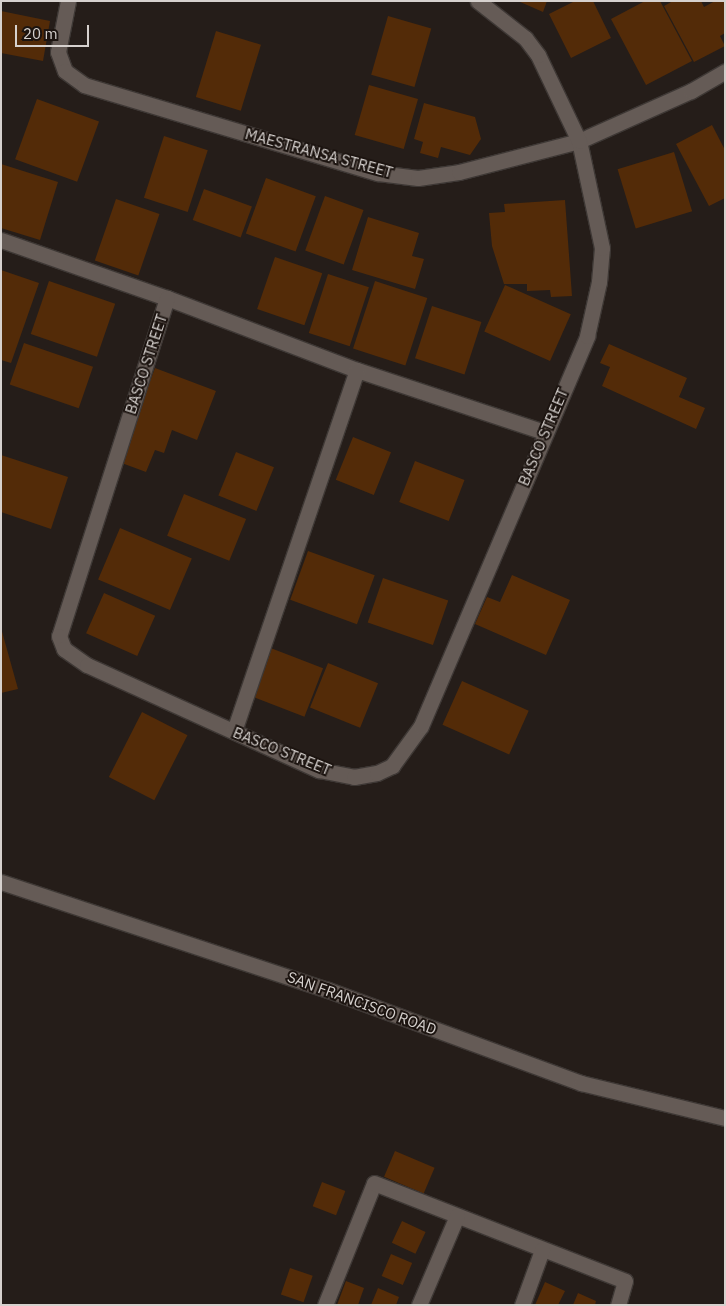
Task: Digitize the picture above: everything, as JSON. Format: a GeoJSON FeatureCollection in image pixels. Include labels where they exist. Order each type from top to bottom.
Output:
{"type":"FeatureCollection","features":[{"type":"Feature","properties":{"kind":"street","name":"MAESTRANSA STREET"},"geometry":{"type":"LineString","coordinates":[[68,1],[58,52],[66,72],[84,85],[378,173],[418,178],[459,172],[579,141],[691,92],[725,71]]}},
{"type":"Feature","properties":{"kind":"street","name":"BASCO STREET"},"geometry":{"type":"LineString","coordinates":[[167,298],[59,636],[64,649],[87,665],[319,770],[354,777],[377,773],[392,766],[421,726],[587,336],[599,282],[602,248],[579,141],[538,55],[525,38],[478,1]]}},
{"type":"Feature","properties":{"kind":"street"},"geometry":{"type":"LineString","coordinates":[[1,240],[167,298],[358,370],[545,432]]}},
{"type":"Feature","properties":{"kind":"street"},"geometry":{"type":"LineString","coordinates":[[234,732],[358,370]]}},
{"type":"Feature","properties":{"kind":"street","name":"SAN FRANCISCO ROAD"},"geometry":{"type":"LineString","coordinates":[[1,882],[328,990],[581,1083],[725,1118]]}},
{"type":"Feature","properties":{"kind":"street"},"geometry":{"type":"LineString","coordinates":[[325,1305],[374,1183],[625,1281],[618,1305]]}},
{"type":"Feature","properties":{"kind":"street"},"geometry":{"type":"LineString","coordinates":[[419,1305],[457,1216]]}},
{"type":"Feature","properties":{"kind":"street"},"geometry":{"type":"LineString","coordinates":[[522,1305],[542,1250]]}},
{"type":"Feature","properties":{"kind":"building"},"geometry":{"type":"Polygon","coordinates":[[[518,1],[547,1],[543,12],[518,1]]]}},
{"type":"Feature","properties":{"kind":"building"},"geometry":{"type":"Polygon","coordinates":[[[575,1],[593,1],[611,38],[571,58],[549,14],[575,1]]]}},
{"type":"Feature","properties":{"kind":"building"},"geometry":{"type":"Polygon","coordinates":[[[645,1],[660,1],[692,61],[646,85],[611,19],[645,1]]]}},
{"type":"Feature","properties":{"kind":"building"},"geometry":{"type":"Polygon","coordinates":[[[673,1],[701,1],[704,7],[715,1],[724,1],[725,33],[720,36],[725,46],[694,62],[664,6],[673,1]]]}},
{"type":"Feature","properties":{"kind":"building"},"geometry":{"type":"Polygon","coordinates":[[[1,11],[50,21],[43,61],[1,53],[1,11]]]}},
{"type":"Feature","properties":{"kind":"building"},"geometry":{"type":"Polygon","coordinates":[[[388,16],[431,28],[414,87],[371,75],[388,16]]]}},
{"type":"Feature","properties":{"kind":"building"},"geometry":{"type":"Polygon","coordinates":[[[216,31],[261,45],[241,111],[196,97],[216,31]]]}},
{"type":"Feature","properties":{"kind":"building"},"geometry":{"type":"Polygon","coordinates":[[[369,85],[418,99],[404,149],[355,135],[369,85]]]}},
{"type":"Feature","properties":{"kind":"building"},"geometry":{"type":"Polygon","coordinates":[[[37,99],[99,122],[77,182],[15,159],[37,99]]]}},
{"type":"Feature","properties":{"kind":"building"},"geometry":{"type":"Polygon","coordinates":[[[424,103],[475,117],[481,139],[470,155],[441,147],[438,158],[420,153],[423,142],[414,139],[424,103]]]}},
{"type":"Feature","properties":{"kind":"building"},"geometry":{"type":"Polygon","coordinates":[[[712,125],[725,150],[725,198],[709,206],[676,144],[712,125]]]}},
{"type":"Feature","properties":{"kind":"building"},"geometry":{"type":"Polygon","coordinates":[[[164,136],[208,150],[188,212],[144,198],[164,136]]]}},
{"type":"Feature","properties":{"kind":"building"},"geometry":{"type":"Polygon","coordinates":[[[674,152],[692,211],[636,229],[618,169],[674,152]]]}},
{"type":"Feature","properties":{"kind":"building"},"geometry":{"type":"Polygon","coordinates":[[[1,164],[58,182],[40,240],[1,228],[1,164]]]}},
{"type":"Feature","properties":{"kind":"building"},"geometry":{"type":"Polygon","coordinates":[[[266,178],[316,196],[296,252],[246,233],[266,178]]]}},
{"type":"Feature","properties":{"kind":"building"},"geometry":{"type":"Polygon","coordinates":[[[204,189],[252,206],[241,237],[193,220],[204,189]]]}},
{"type":"Feature","properties":{"kind":"building"},"geometry":{"type":"Polygon","coordinates":[[[325,196],[364,210],[344,265],[305,251],[325,196]]]}},
{"type":"Feature","properties":{"kind":"building"},"geometry":{"type":"Polygon","coordinates":[[[116,199],[159,214],[138,275],[95,260],[116,199]]]}},
{"type":"Feature","properties":{"kind":"building"},"geometry":{"type":"Polygon","coordinates":[[[565,200],[572,296],[551,297],[550,290],[527,291],[527,284],[504,284],[492,246],[489,213],[505,212],[504,204],[565,200]]]}},
{"type":"Feature","properties":{"kind":"building"},"geometry":{"type":"Polygon","coordinates":[[[368,217],[419,233],[412,256],[424,259],[415,289],[352,270],[368,217]]]}},
{"type":"Feature","properties":{"kind":"building"},"geometry":{"type":"Polygon","coordinates":[[[275,257],[322,273],[304,325],[257,309],[275,257]]]}},
{"type":"Feature","properties":{"kind":"building"},"geometry":{"type":"Polygon","coordinates":[[[1,270],[39,283],[11,363],[1,360],[1,270]]]}},
{"type":"Feature","properties":{"kind":"building"},"geometry":{"type":"Polygon","coordinates":[[[328,274],[369,287],[350,346],[309,333],[328,274]]]}},
{"type":"Feature","properties":{"kind":"building"},"geometry":{"type":"Polygon","coordinates":[[[49,281],[115,304],[97,357],[31,334],[49,281]]]}},
{"type":"Feature","properties":{"kind":"building"},"geometry":{"type":"Polygon","coordinates":[[[375,281],[427,298],[405,366],[353,349],[375,281]]]}},
{"type":"Feature","properties":{"kind":"building"},"geometry":{"type":"Polygon","coordinates":[[[505,285],[571,314],[550,361],[484,332],[505,285]]]}},
{"type":"Feature","properties":{"kind":"building"},"geometry":{"type":"Polygon","coordinates":[[[432,306],[481,322],[464,374],[415,358],[432,306]]]}},
{"type":"Feature","properties":{"kind":"building"},"geometry":{"type":"Polygon","coordinates":[[[24,343],[93,367],[79,408],[10,385],[24,343]]]}},
{"type":"Feature","properties":{"kind":"building"},"geometry":{"type":"Polygon","coordinates":[[[609,344],[687,378],[679,397],[705,408],[696,429],[602,386],[610,367],[600,363],[609,344]]]}},
{"type":"Feature","properties":{"kind":"building"},"geometry":{"type":"Polygon","coordinates":[[[155,368],[216,391],[197,440],[172,430],[164,453],[155,450],[146,472],[119,462],[155,368]]]}},
{"type":"Feature","properties":{"kind":"building"},"geometry":{"type":"Polygon","coordinates":[[[353,437],[391,452],[374,495],[336,480],[353,437]]]}},
{"type":"Feature","properties":{"kind":"building"},"geometry":{"type":"Polygon","coordinates":[[[236,452],[274,467],[256,511],[218,496],[236,452]]]}},
{"type":"Feature","properties":{"kind":"building"},"geometry":{"type":"Polygon","coordinates":[[[1,455],[68,477],[51,529],[1,512],[1,455]]]}},
{"type":"Feature","properties":{"kind":"building"},"geometry":{"type":"Polygon","coordinates":[[[415,461],[464,480],[449,521],[399,502],[415,461]]]}},
{"type":"Feature","properties":{"kind":"building"},"geometry":{"type":"Polygon","coordinates":[[[184,494],[246,519],[229,561],[167,536],[184,494]]]}},
{"type":"Feature","properties":{"kind":"building"},"geometry":{"type":"Polygon","coordinates":[[[120,528],[192,558],[170,610],[98,580],[120,528]]]}},
{"type":"Feature","properties":{"kind":"building"},"geometry":{"type":"Polygon","coordinates":[[[308,551],[375,575],[357,624],[290,600],[308,551]]]}},
{"type":"Feature","properties":{"kind":"building"},"geometry":{"type":"Polygon","coordinates":[[[512,575],[570,600],[546,655],[475,624],[487,597],[500,602],[512,575]]]}},
{"type":"Feature","properties":{"kind":"building"},"geometry":{"type":"Polygon","coordinates":[[[383,578],[448,600],[433,645],[368,622],[383,578]]]}},
{"type":"Feature","properties":{"kind":"building"},"geometry":{"type":"Polygon","coordinates":[[[104,593],[155,616],[137,656],[86,633],[104,593]]]}},
{"type":"Feature","properties":{"kind":"building"},"geometry":{"type":"Polygon","coordinates":[[[1,628],[18,689],[1,693],[1,628]]]}},
{"type":"Feature","properties":{"kind":"building"},"geometry":{"type":"Polygon","coordinates":[[[268,647],[323,668],[304,717],[249,696],[268,647]]]}},
{"type":"Feature","properties":{"kind":"building"},"geometry":{"type":"Polygon","coordinates":[[[328,663],[378,683],[360,728],[310,708],[328,663]]]}},
{"type":"Feature","properties":{"kind":"building"},"geometry":{"type":"Polygon","coordinates":[[[462,681],[529,711],[509,755],[442,725],[462,681]]]}},
{"type":"Feature","properties":{"kind":"building"},"geometry":{"type":"Polygon","coordinates":[[[142,712],[187,735],[154,800],[109,777],[142,712]]]}},
{"type":"Feature","properties":{"kind":"building"},"geometry":{"type":"Polygon","coordinates":[[[395,1151],[435,1168],[424,1194],[384,1177],[395,1151]]]}},
{"type":"Feature","properties":{"kind":"building"},"geometry":{"type":"Polygon","coordinates":[[[322,1182],[345,1191],[336,1215],[313,1206],[322,1182]]]}},
{"type":"Feature","properties":{"kind":"building"},"geometry":{"type":"Polygon","coordinates":[[[402,1221],[426,1232],[415,1254],[392,1243],[402,1221]]]}},
{"type":"Feature","properties":{"kind":"building"},"geometry":{"type":"Polygon","coordinates":[[[391,1254],[412,1263],[403,1285],[382,1276],[391,1254]]]}},
{"type":"Feature","properties":{"kind":"building"},"geometry":{"type":"Polygon","coordinates":[[[290,1268],[313,1276],[304,1302],[281,1294],[290,1268]]]}},
{"type":"Feature","properties":{"kind":"building"},"geometry":{"type":"Polygon","coordinates":[[[346,1281],[364,1288],[358,1305],[337,1305],[346,1281]]]}},
{"type":"Feature","properties":{"kind":"building"},"geometry":{"type":"Polygon","coordinates":[[[545,1282],[565,1291],[558,1305],[535,1305],[545,1282]]]}},
{"type":"Feature","properties":{"kind":"building"},"geometry":{"type":"Polygon","coordinates":[[[378,1288],[399,1297],[396,1305],[371,1305],[378,1288]]]}},
{"type":"Feature","properties":{"kind":"building"},"geometry":{"type":"Polygon","coordinates":[[[578,1293],[596,1301],[595,1305],[573,1305],[578,1293]]]}}]}
